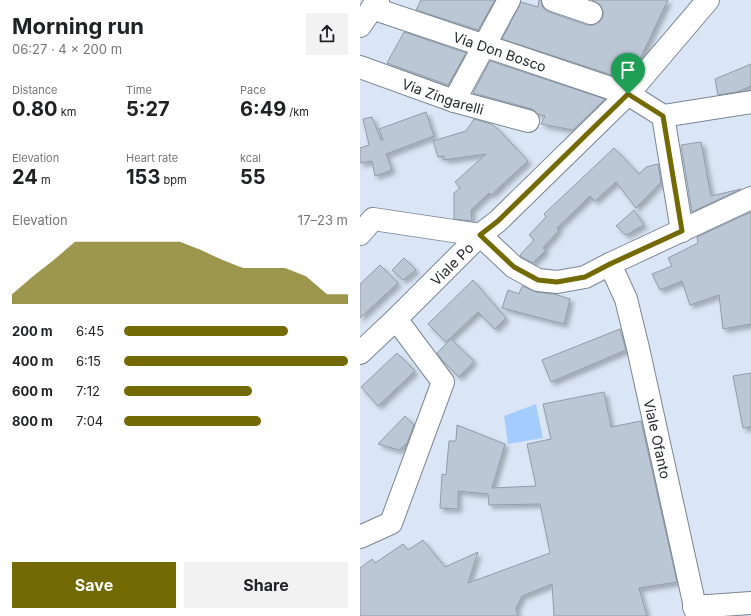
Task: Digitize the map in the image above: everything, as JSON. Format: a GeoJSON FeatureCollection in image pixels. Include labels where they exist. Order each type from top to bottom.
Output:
{"type":"FeatureCollection","features":[{"type":"Feature","properties":{"kind":"street"},"geometry":{"type":"LineString","coordinates":[[454,101],[509,0]]}},
{"type":"Feature","properties":{"kind":"street"},"geometry":{"type":"LineString","coordinates":[[553,0],[591,13]]}},
{"type":"Feature","properties":{"kind":"street","name":"Viale Po"},"geometry":{"type":"LineString","coordinates":[[360,353],[480,235],[498,221],[628,94],[708,0]]}},
{"type":"Feature","properties":{"kind":"street"},"geometry":{"type":"LineString","coordinates":[[360,26],[375,4]]}},
{"type":"Feature","properties":{"kind":"street","name":"Via Don Bosco"},"geometry":{"type":"LineString","coordinates":[[375,4],[485,45],[628,94],[663,116]]}},
{"type":"Feature","properties":{"kind":"street","name":"Via Zingarelli"},"geometry":{"type":"LineString","coordinates":[[360,68],[454,101],[528,121]]}},
{"type":"Feature","properties":{"kind":"street"},"geometry":{"type":"LineString","coordinates":[[682,231],[663,116],[751,102]]}},
{"type":"Feature","properties":{"kind":"street"},"geometry":{"type":"LineString","coordinates":[[360,234],[373,219],[480,235],[514,267],[538,280],[557,282],[585,277],[751,198]]}},
{"type":"Feature","properties":{"kind":"street","name":"Viale Ofanto"},"geometry":{"type":"LineString","coordinates":[[610,264],[626,299],[696,612]]}},
{"type":"Feature","properties":{"kind":"street"},"geometry":{"type":"LineString","coordinates":[[360,538],[390,523],[443,382],[396,319]]}},
{"type":"Feature","properties":{"kind":"street"},"geometry":{"type":"LineString","coordinates":[[696,612],[751,603]]}},
{"type":"Feature","properties":{"kind":"shaded area"},"geometry":{"type":"Polygon","coordinates":[[[536,404],[543,438],[508,444],[504,416],[536,404]]]}},
{"type":"Feature","properties":{"kind":"building"},"geometry":{"type":"Polygon","coordinates":[[[421,0],[495,0],[478,30],[416,10],[421,0]]]}},
{"type":"Feature","properties":{"kind":"building"},"geometry":{"type":"Polygon","coordinates":[[[539,0],[541,0],[543,8],[549,12],[587,25],[593,25],[599,22],[603,17],[603,11],[600,5],[592,0],[668,0],[639,61],[624,79],[502,39],[521,2],[538,7],[539,0]]]}},
{"type":"Feature","properties":{"kind":"building"},"geometry":{"type":"Polygon","coordinates":[[[404,32],[466,53],[448,85],[387,63],[404,32]]]}},
{"type":"Feature","properties":{"kind":"building"},"geometry":{"type":"Polygon","coordinates":[[[490,61],[605,99],[573,130],[541,124],[545,116],[538,114],[532,109],[473,93],[490,61]]]}},
{"type":"Feature","properties":{"kind":"building"},"geometry":{"type":"Polygon","coordinates":[[[751,64],[751,86],[737,92],[718,95],[715,79],[751,64]]]}},
{"type":"Feature","properties":{"kind":"building"},"geometry":{"type":"Polygon","coordinates":[[[426,112],[434,136],[386,154],[392,170],[375,176],[372,161],[360,163],[360,148],[369,145],[363,119],[372,117],[381,140],[383,140],[379,129],[426,112]]]}},
{"type":"Feature","properties":{"kind":"building"},"geometry":{"type":"Polygon","coordinates":[[[474,119],[491,124],[498,129],[528,161],[491,195],[489,193],[471,210],[472,221],[454,219],[454,193],[460,188],[455,182],[486,154],[444,160],[444,156],[438,157],[433,141],[466,131],[474,119]]]}},
{"type":"Feature","properties":{"kind":"building"},"geometry":{"type":"Polygon","coordinates":[[[701,142],[711,196],[741,189],[692,212],[681,145],[701,142]]]}},
{"type":"Feature","properties":{"kind":"building"},"geometry":{"type":"Polygon","coordinates":[[[614,148],[639,174],[646,167],[658,164],[661,182],[636,208],[616,182],[595,201],[590,196],[557,228],[559,230],[543,248],[546,250],[533,263],[521,257],[520,255],[534,240],[529,235],[546,217],[544,214],[614,148]]]}},
{"type":"Feature","properties":{"kind":"building"},"geometry":{"type":"Polygon","coordinates":[[[634,210],[644,225],[626,235],[616,226],[634,210]]]}},
{"type":"Feature","properties":{"kind":"building"},"geometry":{"type":"Polygon","coordinates":[[[751,212],[751,324],[723,329],[719,295],[690,305],[682,281],[660,290],[652,274],[672,266],[668,258],[698,243],[697,237],[751,212]]]}},
{"type":"Feature","properties":{"kind":"building"},"geometry":{"type":"Polygon","coordinates":[[[404,258],[416,270],[403,280],[392,270],[404,258]]]}},
{"type":"Feature","properties":{"kind":"building"},"geometry":{"type":"Polygon","coordinates":[[[380,265],[398,283],[360,318],[360,284],[380,265]]]}},
{"type":"Feature","properties":{"kind":"building"},"geometry":{"type":"Polygon","coordinates":[[[473,280],[506,318],[495,329],[478,312],[446,342],[428,324],[473,280]]]}},
{"type":"Feature","properties":{"kind":"building"},"geometry":{"type":"Polygon","coordinates":[[[522,286],[536,292],[554,294],[570,299],[564,324],[502,308],[508,290],[519,294],[522,286]]]}},
{"type":"Feature","properties":{"kind":"building"},"geometry":{"type":"Polygon","coordinates":[[[620,329],[626,350],[551,382],[542,360],[620,329]]]}},
{"type":"Feature","properties":{"kind":"building"},"geometry":{"type":"Polygon","coordinates":[[[451,339],[474,361],[459,377],[437,353],[451,339]]]}},
{"type":"Feature","properties":{"kind":"building"},"geometry":{"type":"Polygon","coordinates":[[[397,353],[415,371],[378,406],[361,387],[397,353]]]}},
{"type":"Feature","properties":{"kind":"building"},"geometry":{"type":"Polygon","coordinates":[[[751,373],[751,427],[743,428],[733,376],[751,373]]]}},
{"type":"Feature","properties":{"kind":"building"},"geometry":{"type":"Polygon","coordinates":[[[604,392],[611,427],[641,421],[677,582],[639,588],[647,616],[554,616],[552,584],[522,596],[516,608],[518,616],[360,616],[360,568],[372,559],[375,563],[403,544],[408,550],[423,540],[445,567],[478,552],[468,583],[550,553],[540,504],[489,505],[488,494],[458,491],[458,509],[440,508],[442,474],[446,475],[449,441],[456,441],[457,425],[505,444],[492,488],[536,486],[527,444],[551,439],[543,404],[604,392]]]}},
{"type":"Feature","properties":{"kind":"building"},"geometry":{"type":"Polygon","coordinates":[[[405,416],[414,425],[407,443],[399,450],[378,444],[405,416]]]}},
{"type":"Feature","properties":{"kind":"route"},"geometry":{"type":"LineString","coordinates":[[628,94],[663,116],[682,231],[585,277],[557,282],[538,280],[514,267],[480,235],[498,221],[628,94]]}}]}
